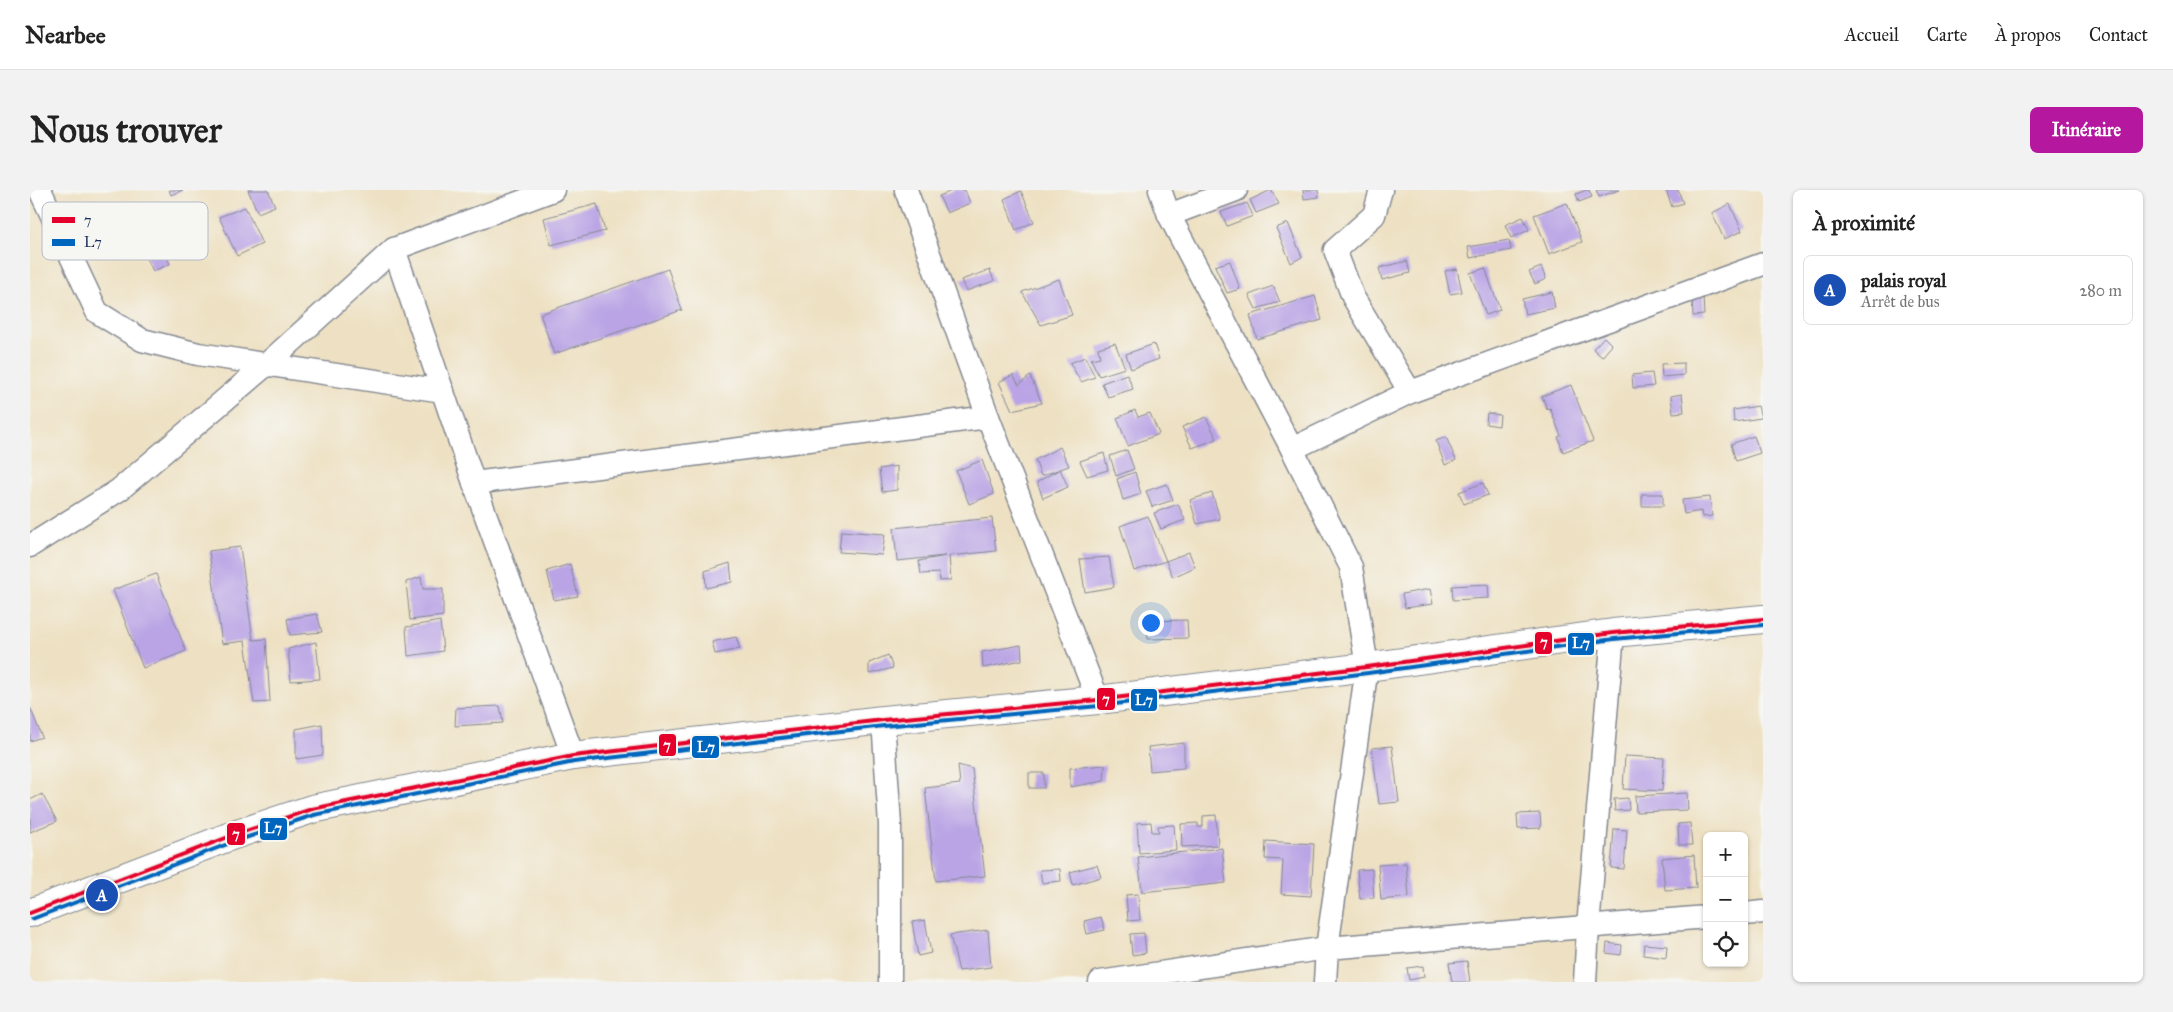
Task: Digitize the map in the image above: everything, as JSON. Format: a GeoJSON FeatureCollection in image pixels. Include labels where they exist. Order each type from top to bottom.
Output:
{"type":"FeatureCollection","features":[{"type":"Feature","properties":{"kind":"street"},"geometry":{"type":"LineString","coordinates":[[40,190],[46,202]]}},
{"type":"Feature","properties":{"kind":"street"},"geometry":{"type":"LineString","coordinates":[[30,546],[118,490],[267,364],[394,249],[553,190]]}},
{"type":"Feature","properties":{"kind":"street"},"geometry":{"type":"LineString","coordinates":[[906,190],[988,416],[1098,700]]}},
{"type":"Feature","properties":{"kind":"street"},"geometry":{"type":"LineString","coordinates":[[1160,190],[1169,215],[1292,449],[1351,568],[1367,667],[1327,948],[1326,982]]}},
{"type":"Feature","properties":{"kind":"street"},"geometry":{"type":"LineString","coordinates":[[1169,215],[1236,190]]}},
{"type":"Feature","properties":{"kind":"street"},"geometry":{"type":"LineString","coordinates":[[1381,190],[1374,215],[1334,250],[1353,297],[1410,392]]}},
{"type":"Feature","properties":{"kind":"street"},"geometry":{"type":"LineString","coordinates":[[394,249],[474,483],[573,756]]}},
{"type":"Feature","properties":{"kind":"street"},"geometry":{"type":"LineString","coordinates":[[73,260],[97,312],[142,340],[198,354],[443,391]]}},
{"type":"Feature","properties":{"kind":"street"},"geometry":{"type":"LineString","coordinates":[[1292,449],[1410,392],[1763,264]]}},
{"type":"Feature","properties":{"kind":"street"},"geometry":{"type":"LineString","coordinates":[[474,483],[988,416]]}},
{"type":"Feature","properties":{"kind":"street"},"geometry":{"type":"LineString","coordinates":[[30,914],[231,836],[312,809],[573,756],[883,720],[1098,700],[1367,667],[1613,633],[1763,619]]}},
{"type":"Feature","properties":{"kind":"street"},"geometry":{"type":"LineString","coordinates":[[1585,982],[1613,633]]}},
{"type":"Feature","properties":{"kind":"street"},"geometry":{"type":"LineString","coordinates":[[883,720],[890,825],[890,982]]}},
{"type":"Feature","properties":{"kind":"street"},"geometry":{"type":"LineString","coordinates":[[1748,914],[1763,912]]}},
{"type":"Feature","properties":{"kind":"street"},"geometry":{"type":"LineString","coordinates":[[1100,982],[1327,948],[1703,917]]}},
{"type":"Feature","properties":{"kind":"building"},"geometry":{"type":"Polygon","coordinates":[[[169,190],[183,190],[171,195],[169,190]]]}},
{"type":"Feature","properties":{"kind":"building"},"geometry":{"type":"Polygon","coordinates":[[[248,190],[268,190],[275,206],[258,213],[248,190]]]}},
{"type":"Feature","properties":{"kind":"building"},"geometry":{"type":"Polygon","coordinates":[[[954,190],[965,190],[970,203],[947,213],[939,196],[954,190]]]}},
{"type":"Feature","properties":{"kind":"building"},"geometry":{"type":"Polygon","coordinates":[[[1271,190],[1279,204],[1256,213],[1250,200],[1271,190]]]}},
{"type":"Feature","properties":{"kind":"building"},"geometry":{"type":"Polygon","coordinates":[[[1303,190],[1318,190],[1319,197],[1304,199],[1303,190]]]}},
{"type":"Feature","properties":{"kind":"building"},"geometry":{"type":"Polygon","coordinates":[[[1589,190],[1592,197],[1579,202],[1576,194],[1589,190]]]}},
{"type":"Feature","properties":{"kind":"building"},"geometry":{"type":"Polygon","coordinates":[[[1596,190],[1619,190],[1599,197],[1596,190]]]}},
{"type":"Feature","properties":{"kind":"building"},"geometry":{"type":"Polygon","coordinates":[[[1666,190],[1678,190],[1683,203],[1672,207],[1666,190]]]}},
{"type":"Feature","properties":{"kind":"building"},"geometry":{"type":"Polygon","coordinates":[[[1021,191],[1034,222],[1016,230],[1004,199],[1021,191]]]}},
{"type":"Feature","properties":{"kind":"building"},"geometry":{"type":"Polygon","coordinates":[[[1247,203],[1253,216],[1227,226],[1221,212],[1247,203]]]}},
{"type":"Feature","properties":{"kind":"building"},"geometry":{"type":"Polygon","coordinates":[[[1567,203],[1582,242],[1549,254],[1534,215],[1567,203]]]}},
{"type":"Feature","properties":{"kind":"building"},"geometry":{"type":"Polygon","coordinates":[[[597,204],[605,231],[551,245],[544,218],[597,204]]]}},
{"type":"Feature","properties":{"kind":"building"},"geometry":{"type":"Polygon","coordinates":[[[1730,204],[1742,231],[1724,239],[1712,213],[1730,204]]]}},
{"type":"Feature","properties":{"kind":"building"},"geometry":{"type":"Polygon","coordinates":[[[245,207],[262,244],[237,256],[219,217],[245,207]]]}},
{"type":"Feature","properties":{"kind":"building"},"geometry":{"type":"Polygon","coordinates":[[[1523,217],[1529,230],[1511,238],[1505,225],[1523,217]]]}},
{"type":"Feature","properties":{"kind":"building"},"geometry":{"type":"Polygon","coordinates":[[[1288,223],[1302,257],[1291,263],[1276,228],[1288,223]]]}},
{"type":"Feature","properties":{"kind":"building"},"geometry":{"type":"Polygon","coordinates":[[[1509,240],[1511,250],[1470,258],[1468,247],[1509,240]]]}},
{"type":"Feature","properties":{"kind":"building"},"geometry":{"type":"Polygon","coordinates":[[[148,260],[168,260],[170,264],[153,271],[148,260]]]}},
{"type":"Feature","properties":{"kind":"building"},"geometry":{"type":"Polygon","coordinates":[[[1230,261],[1240,289],[1227,293],[1215,266],[1230,261]]]}},
{"type":"Feature","properties":{"kind":"building"},"geometry":{"type":"Polygon","coordinates":[[[1407,261],[1410,273],[1382,280],[1379,268],[1407,261]]]}},
{"type":"Feature","properties":{"kind":"building"},"geometry":{"type":"Polygon","coordinates":[[[1541,267],[1546,279],[1535,284],[1529,272],[1541,267]]]}},
{"type":"Feature","properties":{"kind":"building"},"geometry":{"type":"Polygon","coordinates":[[[1485,268],[1500,310],[1486,315],[1470,273],[1485,268]]]}},
{"type":"Feature","properties":{"kind":"building"},"geometry":{"type":"Polygon","coordinates":[[[668,269],[682,310],[554,354],[540,314],[668,269]]]}},
{"type":"Feature","properties":{"kind":"building"},"geometry":{"type":"Polygon","coordinates":[[[1457,269],[1462,292],[1450,294],[1445,271],[1457,269]]]}},
{"type":"Feature","properties":{"kind":"building"},"geometry":{"type":"Polygon","coordinates":[[[990,270],[994,281],[966,291],[961,280],[990,270]]]}},
{"type":"Feature","properties":{"kind":"building"},"geometry":{"type":"Polygon","coordinates":[[[1059,279],[1072,315],[1041,325],[1022,292],[1059,279]]]}},
{"type":"Feature","properties":{"kind":"building"},"geometry":{"type":"Polygon","coordinates":[[[1273,286],[1280,302],[1256,309],[1249,295],[1273,286]]]}},
{"type":"Feature","properties":{"kind":"building"},"geometry":{"type":"Polygon","coordinates":[[[1552,292],[1555,308],[1525,314],[1522,299],[1552,292]]]}},
{"type":"Feature","properties":{"kind":"building"},"geometry":{"type":"Polygon","coordinates":[[[1315,296],[1322,320],[1257,339],[1250,315],[1315,296]]]}},
{"type":"Feature","properties":{"kind":"building"},"geometry":{"type":"Polygon","coordinates":[[[1692,296],[1703,296],[1704,315],[1693,316],[1692,296]]]}},
{"type":"Feature","properties":{"kind":"building"},"geometry":{"type":"Polygon","coordinates":[[[1604,337],[1612,345],[1602,357],[1593,349],[1604,337]]]}},
{"type":"Feature","properties":{"kind":"building"},"geometry":{"type":"Polygon","coordinates":[[[1115,343],[1125,368],[1099,376],[1091,359],[1100,357],[1098,348],[1115,343]]]}},
{"type":"Feature","properties":{"kind":"building"},"geometry":{"type":"Polygon","coordinates":[[[1154,344],[1159,359],[1131,369],[1126,354],[1154,344]]]}},
{"type":"Feature","properties":{"kind":"building"},"geometry":{"type":"Polygon","coordinates":[[[1085,357],[1095,377],[1081,382],[1070,363],[1085,357]]]}},
{"type":"Feature","properties":{"kind":"building"},"geometry":{"type":"Polygon","coordinates":[[[1684,363],[1684,375],[1662,377],[1661,364],[1684,363]]]}},
{"type":"Feature","properties":{"kind":"building"},"geometry":{"type":"Polygon","coordinates":[[[1652,373],[1654,386],[1633,388],[1632,375],[1652,373]]]}},
{"type":"Feature","properties":{"kind":"building"},"geometry":{"type":"Polygon","coordinates":[[[1127,374],[1133,389],[1108,397],[1102,383],[1127,374]]]}},
{"type":"Feature","properties":{"kind":"building"},"geometry":{"type":"Polygon","coordinates":[[[1013,375],[1019,385],[1030,376],[1042,403],[1012,410],[999,382],[1013,375]]]}},
{"type":"Feature","properties":{"kind":"building"},"geometry":{"type":"Polygon","coordinates":[[[1571,385],[1593,441],[1563,452],[1558,437],[1561,436],[1550,408],[1547,409],[1542,396],[1571,385]]]}},
{"type":"Feature","properties":{"kind":"building"},"geometry":{"type":"Polygon","coordinates":[[[1682,394],[1684,412],[1673,413],[1671,396],[1682,394]]]}},
{"type":"Feature","properties":{"kind":"building"},"geometry":{"type":"Polygon","coordinates":[[[1758,406],[1761,418],[1734,422],[1733,410],[1758,406]]]}},
{"type":"Feature","properties":{"kind":"building"},"geometry":{"type":"Polygon","coordinates":[[[1135,410],[1138,417],[1150,413],[1159,434],[1128,446],[1117,418],[1135,410]]]}},
{"type":"Feature","properties":{"kind":"building"},"geometry":{"type":"Polygon","coordinates":[[[1487,413],[1500,415],[1499,426],[1486,424],[1487,413]]]}},
{"type":"Feature","properties":{"kind":"building"},"geometry":{"type":"Polygon","coordinates":[[[1206,417],[1217,439],[1192,448],[1182,427],[1206,417]]]}},
{"type":"Feature","properties":{"kind":"building"},"geometry":{"type":"Polygon","coordinates":[[[1754,436],[1760,453],[1736,461],[1731,444],[1754,436]]]}},
{"type":"Feature","properties":{"kind":"building"},"geometry":{"type":"Polygon","coordinates":[[[1446,437],[1456,460],[1445,465],[1436,441],[1446,437]]]}},
{"type":"Feature","properties":{"kind":"building"},"geometry":{"type":"Polygon","coordinates":[[[1060,447],[1069,466],[1041,476],[1035,460],[1060,447]]]}},
{"type":"Feature","properties":{"kind":"building"},"geometry":{"type":"Polygon","coordinates":[[[1127,450],[1134,469],[1116,476],[1110,456],[1127,450]]]}},
{"type":"Feature","properties":{"kind":"building"},"geometry":{"type":"Polygon","coordinates":[[[1104,453],[1108,470],[1087,476],[1080,461],[1104,453]]]}},
{"type":"Feature","properties":{"kind":"building"},"geometry":{"type":"Polygon","coordinates":[[[982,460],[994,494],[969,504],[956,471],[982,460]]]}},
{"type":"Feature","properties":{"kind":"building"},"geometry":{"type":"Polygon","coordinates":[[[897,466],[897,490],[882,492],[879,469],[897,466]]]}},
{"type":"Feature","properties":{"kind":"building"},"geometry":{"type":"Polygon","coordinates":[[[1060,469],[1068,487],[1043,498],[1037,482],[1060,469]]]}},
{"type":"Feature","properties":{"kind":"building"},"geometry":{"type":"Polygon","coordinates":[[[1135,472],[1141,494],[1123,500],[1117,479],[1135,472]]]}},
{"type":"Feature","properties":{"kind":"building"},"geometry":{"type":"Polygon","coordinates":[[[1483,483],[1488,495],[1464,504],[1459,492],[1483,483]]]}},
{"type":"Feature","properties":{"kind":"building"},"geometry":{"type":"Polygon","coordinates":[[[1167,484],[1173,500],[1152,507],[1146,491],[1167,484]]]}},
{"type":"Feature","properties":{"kind":"building"},"geometry":{"type":"Polygon","coordinates":[[[1212,493],[1220,519],[1197,524],[1190,500],[1212,493]]]}},
{"type":"Feature","properties":{"kind":"building"},"geometry":{"type":"Polygon","coordinates":[[[1642,494],[1663,494],[1663,506],[1642,506],[1642,494]]]}},
{"type":"Feature","properties":{"kind":"building"},"geometry":{"type":"Polygon","coordinates":[[[1710,497],[1712,516],[1702,517],[1701,511],[1684,514],[1682,500],[1710,497]]]}},
{"type":"Feature","properties":{"kind":"building"},"geometry":{"type":"Polygon","coordinates":[[[1178,504],[1185,520],[1161,529],[1154,513],[1178,504]]]}},
{"type":"Feature","properties":{"kind":"building"},"geometry":{"type":"Polygon","coordinates":[[[1148,516],[1166,561],[1134,571],[1120,526],[1148,516]]]}},
{"type":"Feature","properties":{"kind":"building"},"geometry":{"type":"Polygon","coordinates":[[[992,518],[996,551],[949,556],[951,580],[940,581],[939,573],[921,574],[919,561],[945,556],[897,561],[894,528],[992,518]]]}},
{"type":"Feature","properties":{"kind":"building"},"geometry":{"type":"Polygon","coordinates":[[[841,531],[885,534],[882,555],[839,552],[841,531]]]}},
{"type":"Feature","properties":{"kind":"building"},"geometry":{"type":"Polygon","coordinates":[[[240,547],[253,640],[266,639],[270,702],[254,703],[245,641],[222,644],[209,551],[240,547]]]}},
{"type":"Feature","properties":{"kind":"building"},"geometry":{"type":"Polygon","coordinates":[[[1189,552],[1195,567],[1173,577],[1166,561],[1189,552]]]}},
{"type":"Feature","properties":{"kind":"building"},"geometry":{"type":"Polygon","coordinates":[[[1109,557],[1114,587],[1085,592],[1080,559],[1109,557]]]}},
{"type":"Feature","properties":{"kind":"building"},"geometry":{"type":"Polygon","coordinates":[[[730,563],[732,582],[706,588],[705,571],[730,563]]]}},
{"type":"Feature","properties":{"kind":"building"},"geometry":{"type":"Polygon","coordinates":[[[570,564],[578,596],[554,600],[547,571],[570,564]]]}},
{"type":"Feature","properties":{"kind":"building"},"geometry":{"type":"Polygon","coordinates":[[[156,574],[186,651],[143,668],[113,590],[156,574]]]}},
{"type":"Feature","properties":{"kind":"building"},"geometry":{"type":"Polygon","coordinates":[[[421,577],[423,589],[443,589],[443,616],[410,620],[406,582],[421,577]]]}},
{"type":"Feature","properties":{"kind":"building"},"geometry":{"type":"Polygon","coordinates":[[[1488,584],[1489,598],[1453,600],[1452,586],[1488,584]]]}},
{"type":"Feature","properties":{"kind":"building"},"geometry":{"type":"Polygon","coordinates":[[[1430,589],[1433,604],[1405,608],[1402,594],[1430,589]]]}},
{"type":"Feature","properties":{"kind":"building"},"geometry":{"type":"Polygon","coordinates":[[[317,614],[322,632],[290,635],[287,619],[317,614]]]}},
{"type":"Feature","properties":{"kind":"building"},"geometry":{"type":"Polygon","coordinates":[[[1187,620],[1188,638],[1148,639],[1146,621],[1187,620]]]}},
{"type":"Feature","properties":{"kind":"building"},"geometry":{"type":"Polygon","coordinates":[[[440,621],[443,651],[408,656],[406,627],[440,621]]]}},
{"type":"Feature","properties":{"kind":"building"},"geometry":{"type":"Polygon","coordinates":[[[736,637],[740,649],[715,654],[712,642],[736,637]]]}},
{"type":"Feature","properties":{"kind":"building"},"geometry":{"type":"Polygon","coordinates":[[[316,642],[320,679],[291,681],[288,649],[316,642]]]}},
{"type":"Feature","properties":{"kind":"building"},"geometry":{"type":"Polygon","coordinates":[[[1021,645],[1022,660],[983,668],[982,652],[1021,645]]]}},
{"type":"Feature","properties":{"kind":"building"},"geometry":{"type":"Polygon","coordinates":[[[888,655],[893,668],[869,674],[869,663],[888,655]]]}},
{"type":"Feature","properties":{"kind":"building"},"geometry":{"type":"Polygon","coordinates":[[[500,706],[503,723],[455,726],[456,708],[500,706]]]}},
{"type":"Feature","properties":{"kind":"building"},"geometry":{"type":"Polygon","coordinates":[[[30,707],[42,737],[30,741],[30,707]]]}},
{"type":"Feature","properties":{"kind":"building"},"geometry":{"type":"Polygon","coordinates":[[[322,724],[323,755],[296,759],[296,729],[322,724]]]}},
{"type":"Feature","properties":{"kind":"building"},"geometry":{"type":"Polygon","coordinates":[[[1184,743],[1184,768],[1150,771],[1148,747],[1184,743]]]}},
{"type":"Feature","properties":{"kind":"building"},"geometry":{"type":"Polygon","coordinates":[[[1392,746],[1399,802],[1379,804],[1372,748],[1392,746]]]}},
{"type":"Feature","properties":{"kind":"building"},"geometry":{"type":"Polygon","coordinates":[[[1625,756],[1664,758],[1662,791],[1623,789],[1625,756]]]}},
{"type":"Feature","properties":{"kind":"building"},"geometry":{"type":"Polygon","coordinates":[[[958,765],[972,769],[985,876],[936,881],[925,788],[960,784],[958,765]]]}},
{"type":"Feature","properties":{"kind":"building"},"geometry":{"type":"Polygon","coordinates":[[[1105,765],[1104,781],[1070,787],[1070,768],[1105,765]]]}},
{"type":"Feature","properties":{"kind":"building"},"geometry":{"type":"Polygon","coordinates":[[[1029,773],[1044,773],[1044,788],[1029,788],[1029,773]]]}},
{"type":"Feature","properties":{"kind":"building"},"geometry":{"type":"Polygon","coordinates":[[[1687,793],[1688,810],[1636,812],[1635,796],[1687,793]]]}},
{"type":"Feature","properties":{"kind":"building"},"geometry":{"type":"Polygon","coordinates":[[[42,794],[57,821],[30,832],[30,800],[42,794]]]}},
{"type":"Feature","properties":{"kind":"building"},"geometry":{"type":"Polygon","coordinates":[[[1628,798],[1629,810],[1615,811],[1614,799],[1628,798]]]}},
{"type":"Feature","properties":{"kind":"building"},"geometry":{"type":"Polygon","coordinates":[[[1540,813],[1541,828],[1518,829],[1517,814],[1540,813]]]}},
{"type":"Feature","properties":{"kind":"building"},"geometry":{"type":"Polygon","coordinates":[[[1216,815],[1218,845],[1182,847],[1181,824],[1198,823],[1198,827],[1203,827],[1203,816],[1216,815]]]}},
{"type":"Feature","properties":{"kind":"building"},"geometry":{"type":"Polygon","coordinates":[[[1151,822],[1152,832],[1159,832],[1158,826],[1174,825],[1176,850],[1139,853],[1137,823],[1151,822]]]}},
{"type":"Feature","properties":{"kind":"building"},"geometry":{"type":"Polygon","coordinates":[[[1690,823],[1692,845],[1679,845],[1678,824],[1690,823]]]}},
{"type":"Feature","properties":{"kind":"building"},"geometry":{"type":"Polygon","coordinates":[[[1614,829],[1627,830],[1624,869],[1611,868],[1614,829]]]}},
{"type":"Feature","properties":{"kind":"building"},"geometry":{"type":"Polygon","coordinates":[[[1266,841],[1314,844],[1311,896],[1281,894],[1283,860],[1265,859],[1266,841]]]}},
{"type":"Feature","properties":{"kind":"building"},"geometry":{"type":"Polygon","coordinates":[[[1222,848],[1226,883],[1142,892],[1138,857],[1222,848]]]}},
{"type":"Feature","properties":{"kind":"building"},"geometry":{"type":"Polygon","coordinates":[[[1694,855],[1696,888],[1665,890],[1662,858],[1694,855]]]}},
{"type":"Feature","properties":{"kind":"building"},"geometry":{"type":"Polygon","coordinates":[[[1406,863],[1409,897],[1381,900],[1378,865],[1406,863]]]}},
{"type":"Feature","properties":{"kind":"building"},"geometry":{"type":"Polygon","coordinates":[[[1097,865],[1101,877],[1073,885],[1070,872],[1097,865]]]}},
{"type":"Feature","properties":{"kind":"building"},"geometry":{"type":"Polygon","coordinates":[[[1060,869],[1061,881],[1042,883],[1040,870],[1060,869]]]}},
{"type":"Feature","properties":{"kind":"building"},"geometry":{"type":"Polygon","coordinates":[[[1372,869],[1374,898],[1360,899],[1357,870],[1372,869]]]}},
{"type":"Feature","properties":{"kind":"building"},"geometry":{"type":"Polygon","coordinates":[[[1138,894],[1140,920],[1128,921],[1126,895],[1138,894]]]}},
{"type":"Feature","properties":{"kind":"building"},"geometry":{"type":"Polygon","coordinates":[[[1101,917],[1105,930],[1087,934],[1084,921],[1101,917]]]}},
{"type":"Feature","properties":{"kind":"building"},"geometry":{"type":"Polygon","coordinates":[[[925,920],[931,953],[918,956],[912,922],[925,920]]]}},
{"type":"Feature","properties":{"kind":"building"},"geometry":{"type":"Polygon","coordinates":[[[988,930],[991,967],[959,971],[950,935],[988,930]]]}},
{"type":"Feature","properties":{"kind":"building"},"geometry":{"type":"Polygon","coordinates":[[[1144,933],[1146,953],[1132,955],[1130,934],[1144,933]]]}},
{"type":"Feature","properties":{"kind":"building"},"geometry":{"type":"Polygon","coordinates":[[[1607,943],[1622,945],[1621,955],[1606,953],[1607,943]]]}},
{"type":"Feature","properties":{"kind":"building"},"geometry":{"type":"Polygon","coordinates":[[[1644,944],[1667,946],[1666,958],[1643,955],[1644,944]]]}},
{"type":"Feature","properties":{"kind":"building"},"geometry":{"type":"Polygon","coordinates":[[[1467,961],[1470,982],[1452,982],[1449,963],[1467,961]]]}},
{"type":"Feature","properties":{"kind":"building"},"geometry":{"type":"Polygon","coordinates":[[[1423,966],[1424,977],[1409,980],[1407,968],[1423,966]]]}},
{"type":"Feature","properties":{"kind":"transit line","name":"7"},"geometry":{"type":"LineString","coordinates":[[30,913],[231,836],[312,809],[573,756],[883,720],[1098,700],[1367,667],[1613,633],[1763,619]]}},
{"type":"Feature","properties":{"kind":"transit line","name":"L7"},"geometry":{"type":"LineString","coordinates":[[32,919],[233,842],[314,815],[574,762],[884,726],[1099,706],[1368,673],[1614,639],[1763,625]]}},
{"type":"Feature","properties":{"kind":"place","name":"palais royal"},"geometry":{"type":"Point","coordinates":[102,895]}}]}
